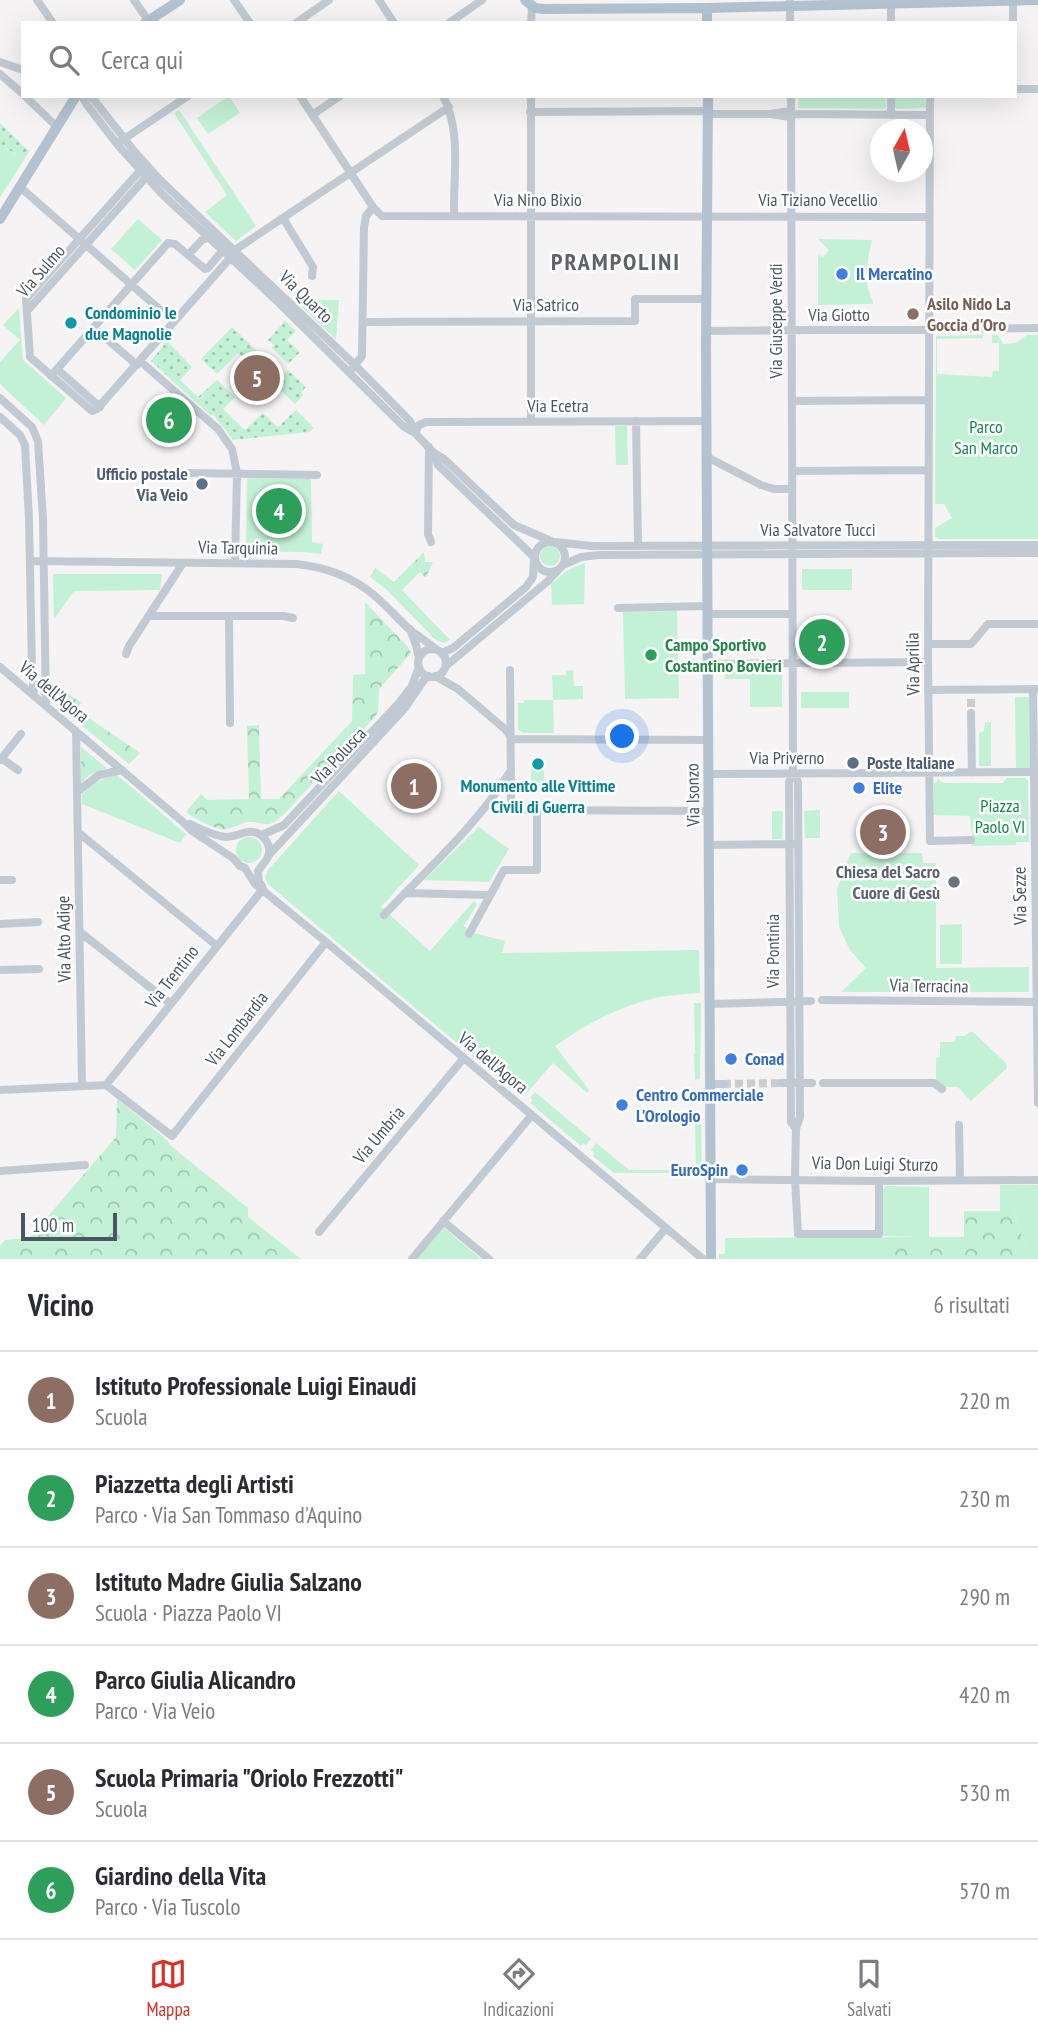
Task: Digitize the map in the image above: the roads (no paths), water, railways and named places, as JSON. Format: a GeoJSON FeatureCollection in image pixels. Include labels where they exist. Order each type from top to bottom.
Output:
{"type":"FeatureCollection","features":[{"type":"Feature","properties":{"kind":"main road"},"geometry":{"type":"LineString","coordinates":[[149,21],[180,0]]}},
{"type":"Feature","properties":{"kind":"main road"},"geometry":{"type":"LineString","coordinates":[[528,3],[544,9],[707,4],[1038,1]]}},
{"type":"Feature","properties":{"kind":"main road"},"geometry":{"type":"LineString","coordinates":[[0,219],[75,98]]}},
{"type":"Feature","properties":{"kind":"main road","name":"Via Isonzo"},"geometry":{"type":"LineString","coordinates":[[708,98],[711,1259]]}},
{"type":"Feature","properties":{"kind":"street"},"geometry":{"type":"LineString","coordinates":[[37,0],[52,21]]}},
{"type":"Feature","properties":{"kind":"street"},"geometry":{"type":"LineString","coordinates":[[134,0],[147,21]]}},
{"type":"Feature","properties":{"kind":"street"},"geometry":{"type":"LineString","coordinates":[[234,0],[249,21]]}},
{"type":"Feature","properties":{"kind":"street"},"geometry":{"type":"LineString","coordinates":[[299,21],[329,0]]}},
{"type":"Feature","properties":{"kind":"street"},"geometry":{"type":"LineString","coordinates":[[379,0],[393,21]]}},
{"type":"Feature","properties":{"kind":"street"},"geometry":{"type":"LineString","coordinates":[[452,21],[482,0]]}},
{"type":"Feature","properties":{"kind":"street"},"geometry":{"type":"LineString","coordinates":[[1013,1],[1013,21]]}},
{"type":"Feature","properties":{"kind":"street"},"geometry":{"type":"LineString","coordinates":[[890,2],[891,21]]}},
{"type":"Feature","properties":{"kind":"street"},"geometry":{"type":"LineString","coordinates":[[528,3],[531,21]]}},
{"type":"Feature","properties":{"kind":"street"},"geometry":{"type":"LineString","coordinates":[[790,3],[790,21]]}},
{"type":"Feature","properties":{"kind":"street"},"geometry":{"type":"LineString","coordinates":[[0,63],[21,69]]}},
{"type":"Feature","properties":{"kind":"street"},"geometry":{"type":"LineString","coordinates":[[0,74],[21,92]]}},
{"type":"Feature","properties":{"kind":"street"},"geometry":{"type":"LineString","coordinates":[[1017,89],[1038,89]]}},
{"type":"Feature","properties":{"kind":"street"},"geometry":{"type":"LineString","coordinates":[[27,98],[57,127]]}},
{"type":"Feature","properties":{"kind":"street","name":"Via Quarto"},"geometry":{"type":"LineString","coordinates":[[83,98],[146,171],[223,250]]}},
{"type":"Feature","properties":{"kind":"street","name":"Via Quarto"},"geometry":{"type":"LineString","coordinates":[[92,98],[121,141]]}},
{"type":"Feature","properties":{"kind":"street"},"geometry":{"type":"LineString","coordinates":[[121,141],[185,98]]}},
{"type":"Feature","properties":{"kind":"street"},"geometry":{"type":"LineString","coordinates":[[301,98],[373,207],[366,216],[364,227],[362,356],[352,369]]}},
{"type":"Feature","properties":{"kind":"street"},"geometry":{"type":"LineString","coordinates":[[313,115],[337,98]]}},
{"type":"Feature","properties":{"kind":"street"},"geometry":{"type":"LineString","coordinates":[[444,98],[449,107],[454,133],[454,216]]}},
{"type":"Feature","properties":{"kind":"street"},"geometry":{"type":"LineString","coordinates":[[531,98],[531,421]]}},
{"type":"Feature","properties":{"kind":"street","name":"Via Giuseppe Verdi"},"geometry":{"type":"LineString","coordinates":[[790,98],[792,550]]}},
{"type":"Feature","properties":{"kind":"street"},"geometry":{"type":"LineString","coordinates":[[891,98],[891,115]]}},
{"type":"Feature","properties":{"kind":"street","name":"Via Aprilia"},"geometry":{"type":"LineString","coordinates":[[930,98],[930,774]]}},
{"type":"Feature","properties":{"kind":"street"},"geometry":{"type":"LineString","coordinates":[[233,254],[223,250],[207,269],[173,242],[168,243],[54,373],[90,410],[94,411],[100,407],[233,254],[449,107]]}},
{"type":"Feature","properties":{"kind":"street"},"geometry":{"type":"LineString","coordinates":[[530,112],[930,115]]}},
{"type":"Feature","properties":{"kind":"street","name":"Via Quarto"},"geometry":{"type":"LineString","coordinates":[[146,171],[352,369],[403,426],[415,433],[514,525],[553,542]]}},
{"type":"Feature","properties":{"kind":"street","name":"Via Sulmo"},"geometry":{"type":"LineString","coordinates":[[54,373],[30,357],[27,312],[82,242],[146,171]]}},
{"type":"Feature","properties":{"kind":"street"},"geometry":{"type":"LineString","coordinates":[[20,187],[174,322]]}},
{"type":"Feature","properties":{"kind":"street","name":"Via Nino Bixio"},"geometry":{"type":"LineString","coordinates":[[373,207],[379,215],[385,217],[707,216]]}},
{"type":"Feature","properties":{"kind":"street","name":"Via Tiziano Vecellio"},"geometry":{"type":"LineString","coordinates":[[707,216],[929,217]]}},
{"type":"Feature","properties":{"kind":"street"},"geometry":{"type":"LineString","coordinates":[[283,218],[313,267],[312,276]]}},
{"type":"Feature","properties":{"kind":"street"},"geometry":{"type":"LineString","coordinates":[[188,255],[202,240],[209,237]]}},
{"type":"Feature","properties":{"kind":"street","name":"Via Satrico"},"geometry":{"type":"LineString","coordinates":[[363,322],[635,321],[635,299],[707,299]]}},
{"type":"Feature","properties":{"kind":"street"},"geometry":{"type":"LineString","coordinates":[[94,328],[224,435],[234,456],[237,473],[235,563]]}},
{"type":"Feature","properties":{"kind":"street","name":"Via Giotto"},"geometry":{"type":"LineString","coordinates":[[707,331],[1038,328]]}},
{"type":"Feature","properties":{"kind":"street"},"geometry":{"type":"LineString","coordinates":[[0,398],[36,433],[39,450],[43,519],[46,706]]}},
{"type":"Feature","properties":{"kind":"street"},"geometry":{"type":"LineString","coordinates":[[792,401],[929,400]]}},
{"type":"Feature","properties":{"kind":"street"},"geometry":{"type":"LineString","coordinates":[[0,417],[20,435],[25,445],[34,696]]}},
{"type":"Feature","properties":{"kind":"street"},"geometry":{"type":"LineString","coordinates":[[636,421],[638,545]]}},
{"type":"Feature","properties":{"kind":"street","name":"Via Ecetra"},"geometry":{"type":"LineString","coordinates":[[415,433],[419,425],[426,422],[707,421]]}},
{"type":"Feature","properties":{"kind":"street"},"geometry":{"type":"LineString","coordinates":[[431,450],[428,534],[431,542]]}},
{"type":"Feature","properties":{"kind":"street","name":"Via Quarto"},"geometry":{"type":"LineString","coordinates":[[431,450],[438,464],[534,558]]}},
{"type":"Feature","properties":{"kind":"street"},"geometry":{"type":"LineString","coordinates":[[707,457],[761,485],[774,489],[792,489]]}},
{"type":"Feature","properties":{"kind":"street"},"geometry":{"type":"LineString","coordinates":[[792,471],[928,470]]}},
{"type":"Feature","properties":{"kind":"street"},"geometry":{"type":"LineString","coordinates":[[188,473],[317,475]]}},
{"type":"Feature","properties":{"kind":"street"},"geometry":{"type":"LineString","coordinates":[[29,519],[43,519]]}},
{"type":"Feature","properties":{"kind":"street"},"geometry":{"type":"LineString","coordinates":[[534,558],[543,571],[548,572],[560,567],[565,560],[564,551],[553,542]]}},
{"type":"Feature","properties":{"kind":"street"},"geometry":{"type":"LineString","coordinates":[[511,739],[506,730],[458,689],[425,674],[419,662],[428,650],[453,648],[526,587],[533,577],[535,552],[541,544],[553,542],[590,546],[638,545],[708,550]]}},
{"type":"Feature","properties":{"kind":"street"},"geometry":{"type":"LineString","coordinates":[[928,549],[1038,545]]}},
{"type":"Feature","properties":{"kind":"street"},"geometry":{"type":"LineString","coordinates":[[928,549],[1038,553]]}},
{"type":"Feature","properties":{"kind":"street","name":"Via Salvatore Tucci"},"geometry":{"type":"LineString","coordinates":[[708,550],[928,549]]}},
{"type":"Feature","properties":{"kind":"street","name":"Via Polusca"},"geometry":{"type":"LineString","coordinates":[[268,856],[405,708],[424,680],[445,668],[548,581],[560,567],[581,557],[598,555],[708,550]]}},
{"type":"Feature","properties":{"kind":"street","name":"Via Pontinia"},"geometry":{"type":"LineString","coordinates":[[792,550],[793,773],[789,782],[789,1001],[786,1083],[791,1122],[796,1129]]}},
{"type":"Feature","properties":{"kind":"street","name":"Via Tarquinia"},"geometry":{"type":"LineString","coordinates":[[30,561],[296,564],[332,570],[367,589],[410,629],[439,651]]}},
{"type":"Feature","properties":{"kind":"street"},"geometry":{"type":"LineString","coordinates":[[167,563],[168,587]]}},
{"type":"Feature","properties":{"kind":"street"},"geometry":{"type":"LineString","coordinates":[[126,654],[183,563]]}},
{"type":"Feature","properties":{"kind":"street"},"geometry":{"type":"LineString","coordinates":[[618,608],[792,614]]}},
{"type":"Feature","properties":{"kind":"street"},"geometry":{"type":"LineString","coordinates":[[149,616],[293,618]]}},
{"type":"Feature","properties":{"kind":"street"},"geometry":{"type":"LineString","coordinates":[[229,616],[230,723]]}},
{"type":"Feature","properties":{"kind":"street"},"geometry":{"type":"LineString","coordinates":[[928,644],[971,644],[988,624],[1038,624]]}},
{"type":"Feature","properties":{"kind":"street","name":"Via Tarquinia"},"geometry":{"type":"LineString","coordinates":[[410,629],[419,662]]}},
{"type":"Feature","properties":{"kind":"street"},"geometry":{"type":"LineString","coordinates":[[439,651],[445,659],[445,668],[458,689]]}},
{"type":"Feature","properties":{"kind":"street"},"geometry":{"type":"LineString","coordinates":[[32,653],[45,653]]}},
{"type":"Feature","properties":{"kind":"street","name":"Via Polusca"},"geometry":{"type":"LineString","coordinates":[[262,835],[284,825],[399,703],[412,686],[419,662]]}},
{"type":"Feature","properties":{"kind":"street"},"geometry":{"type":"LineString","coordinates":[[709,664],[928,662]]}},
{"type":"Feature","properties":{"kind":"street","name":"Via dell'Agora"},"geometry":{"type":"LineString","coordinates":[[0,667],[192,831],[245,868],[255,884],[703,1259]]}},
{"type":"Feature","properties":{"kind":"street"},"geometry":{"type":"LineString","coordinates":[[12,678],[21,681],[32,670]]}},
{"type":"Feature","properties":{"kind":"street"},"geometry":{"type":"LineString","coordinates":[[510,670],[511,800],[514,808]]}},
{"type":"Feature","properties":{"kind":"street"},"geometry":{"type":"LineString","coordinates":[[928,690],[971,695],[1036,689]]}},
{"type":"Feature","properties":{"kind":"street","name":"Via Sezze"},"geometry":{"type":"LineString","coordinates":[[1036,689],[1034,772],[1038,1103]]}},
{"type":"Feature","properties":{"kind":"street"},"geometry":{"type":"LineString","coordinates":[[971,713],[972,773]]}},
{"type":"Feature","properties":{"kind":"street","name":"Via Alto Adige"},"geometry":{"type":"LineString","coordinates":[[76,731],[82,1086]]}},
{"type":"Feature","properties":{"kind":"street"},"geometry":{"type":"LineString","coordinates":[[18,770],[1,759],[21,734]]}},
{"type":"Feature","properties":{"kind":"street"},"geometry":{"type":"LineString","coordinates":[[511,739],[708,740]]}},
{"type":"Feature","properties":{"kind":"street"},"geometry":{"type":"LineString","coordinates":[[78,791],[99,775],[122,770]]}},
{"type":"Feature","properties":{"kind":"street"},"geometry":{"type":"LineString","coordinates":[[384,915],[465,832],[497,793],[511,770]]}},
{"type":"Feature","properties":{"kind":"street","name":"Via Priverno"},"geometry":{"type":"LineString","coordinates":[[709,774],[1034,772]]}},
{"type":"Feature","properties":{"kind":"street","name":"Via Pontinia"},"geometry":{"type":"LineString","coordinates":[[793,773],[798,782],[799,844],[801,1083],[794,1179],[798,1234],[879,1234],[879,1181]]}},
{"type":"Feature","properties":{"kind":"street"},"geometry":{"type":"LineString","coordinates":[[930,774],[930,841],[971,840]]}},
{"type":"Feature","properties":{"kind":"street"},"geometry":{"type":"LineString","coordinates":[[497,793],[518,810],[709,811]]}},
{"type":"Feature","properties":{"kind":"street"},"geometry":{"type":"LineString","coordinates":[[469,934],[505,870],[537,870],[537,810]]}},
{"type":"Feature","properties":{"kind":"street","name":"Via dell'Agora"},"geometry":{"type":"LineString","coordinates":[[183,821],[222,836],[237,836],[249,832],[262,835]]}},
{"type":"Feature","properties":{"kind":"street"},"geometry":{"type":"LineString","coordinates":[[79,833],[217,946]]}},
{"type":"Feature","properties":{"kind":"street"},"geometry":{"type":"LineString","coordinates":[[262,835],[268,845],[268,856],[260,866],[258,876],[263,889]]}},
{"type":"Feature","properties":{"kind":"street"},"geometry":{"type":"LineString","coordinates":[[215,847],[222,836]]}},
{"type":"Feature","properties":{"kind":"street"},"geometry":{"type":"LineString","coordinates":[[233,858],[232,846],[237,836]]}},
{"type":"Feature","properties":{"kind":"street"},"geometry":{"type":"LineString","coordinates":[[709,845],[799,844]]}},
{"type":"Feature","properties":{"kind":"street"},"geometry":{"type":"LineString","coordinates":[[245,868],[260,866]]}},
{"type":"Feature","properties":{"kind":"street"},"geometry":{"type":"LineString","coordinates":[[0,880],[12,880]]}},
{"type":"Feature","properties":{"kind":"street","name":"Via Trentino"},"geometry":{"type":"LineString","coordinates":[[106,1085],[263,889]]}},
{"type":"Feature","properties":{"kind":"street"},"geometry":{"type":"LineString","coordinates":[[405,893],[489,895]]}},
{"type":"Feature","properties":{"kind":"street"},"geometry":{"type":"LineString","coordinates":[[0,924],[38,922]]}},
{"type":"Feature","properties":{"kind":"street"},"geometry":{"type":"LineString","coordinates":[[80,932],[171,1004]]}},
{"type":"Feature","properties":{"kind":"street","name":"Via Lombardia"},"geometry":{"type":"LineString","coordinates":[[106,1085],[172,1136],[326,942]]}},
{"type":"Feature","properties":{"kind":"street"},"geometry":{"type":"LineString","coordinates":[[0,970],[39,969]]}},
{"type":"Feature","properties":{"kind":"street","name":"Via Terracina"},"geometry":{"type":"LineString","coordinates":[[822,1000],[1037,1006]]}},
{"type":"Feature","properties":{"kind":"street"},"geometry":{"type":"LineString","coordinates":[[710,1004],[811,1001]]}},
{"type":"Feature","properties":{"kind":"street","name":"Via Umbria"},"geometry":{"type":"LineString","coordinates":[[319,1232],[463,1059]]}},
{"type":"Feature","properties":{"kind":"street"},"geometry":{"type":"LineString","coordinates":[[786,1083],[812,1083]]}},
{"type":"Feature","properties":{"kind":"street"},"geometry":{"type":"LineString","coordinates":[[823,1083],[934,1083],[942,1089]]}},
{"type":"Feature","properties":{"kind":"street"},"geometry":{"type":"LineString","coordinates":[[710,1084],[723,1084]]}},
{"type":"Feature","properties":{"kind":"street"},"geometry":{"type":"LineString","coordinates":[[0,1090],[106,1085]]}},
{"type":"Feature","properties":{"kind":"street"},"geometry":{"type":"LineString","coordinates":[[412,1259],[531,1116]]}},
{"type":"Feature","properties":{"kind":"street"},"geometry":{"type":"LineString","coordinates":[[959,1125],[960,1180]]}},
{"type":"Feature","properties":{"kind":"street"},"geometry":{"type":"LineString","coordinates":[[0,1171],[85,1165]]}},
{"type":"Feature","properties":{"kind":"street","name":"Via Don Luigi Sturzo"},"geometry":{"type":"LineString","coordinates":[[711,1179],[1038,1180]]}},
{"type":"Feature","properties":{"kind":"street"},"geometry":{"type":"LineString","coordinates":[[443,1221],[489,1259]]}},
{"type":"Feature","properties":{"kind":"street"},"geometry":{"type":"LineString","coordinates":[[640,1259],[666,1228]]}},
{"type":"Feature","properties":{"kind":"tunnel"},"geometry":{"type":"LineString","coordinates":[[971,699],[971,713]]}},
{"type":"Feature","properties":{"kind":"tunnel"},"geometry":{"type":"LineString","coordinates":[[723,1084],[781,1083]]}},
{"type":"Feature","properties":{"kind":"place","name":"Il Mercatino"},"geometry":{"type":"Point","coordinates":[842,274]}},
{"type":"Feature","properties":{"kind":"place","name":"Asilo Nido La Goccia d'Oro"},"geometry":{"type":"Point","coordinates":[913,314]}},
{"type":"Feature","properties":{"kind":"place","name":"Condominio le due Magnolie"},"geometry":{"type":"Point","coordinates":[71,323]}},
{"type":"Feature","properties":{"kind":"place","name":"Scuola Primaria \"Oriolo Frezzotti\""},"geometry":{"type":"Point","coordinates":[257,378]}},
{"type":"Feature","properties":{"kind":"place","name":"Giardino della Vita"},"geometry":{"type":"Point","coordinates":[169,420]}},
{"type":"Feature","properties":{"kind":"place","name":"Ufficio postale Via Veio"},"geometry":{"type":"Point","coordinates":[202,484]}},
{"type":"Feature","properties":{"kind":"place","name":"Parco Giulia Alicandro"},"geometry":{"type":"Point","coordinates":[279,511]}},
{"type":"Feature","properties":{"kind":"place","name":"Piazzetta degli Artisti"},"geometry":{"type":"Point","coordinates":[822,642]}},
{"type":"Feature","properties":{"kind":"place","name":"Campo Sportivo Costantino Bovieri"},"geometry":{"type":"Point","coordinates":[651,655]}},
{"type":"Feature","properties":{"kind":"place","name":"Poste Italiane"},"geometry":{"type":"Point","coordinates":[853,763]}},
{"type":"Feature","properties":{"kind":"place","name":"Monumento alle Vittime Civili di Guerra"},"geometry":{"type":"Point","coordinates":[538,764]}},
{"type":"Feature","properties":{"kind":"place","name":"Istituto Professionale Luigi Einaudi"},"geometry":{"type":"Point","coordinates":[414,786]}},
{"type":"Feature","properties":{"kind":"place","name":"Elite"},"geometry":{"type":"Point","coordinates":[859,788]}},
{"type":"Feature","properties":{"kind":"place","name":"Istituto Madre Giulia Salzano"},"geometry":{"type":"Point","coordinates":[883,832]}},
{"type":"Feature","properties":{"kind":"place","name":"Chiesa del Sacro Cuore di Gesù"},"geometry":{"type":"Point","coordinates":[954,882]}},
{"type":"Feature","properties":{"kind":"place","name":"Conad"},"geometry":{"type":"Point","coordinates":[731,1059]}},
{"type":"Feature","properties":{"kind":"place","name":"Centro Commerciale L'Orologio"},"geometry":{"type":"Point","coordinates":[622,1105]}},
{"type":"Feature","properties":{"kind":"place","name":"EuroSpin"},"geometry":{"type":"Point","coordinates":[742,1170]}},
{"type":"Feature","properties":{"kind":"district","name":"PRAMPOLINI"},"geometry":{"type":"Point","coordinates":[616,262]}},
{"type":"Feature","properties":{"kind":"park label","name":"Parco San Marco"},"geometry":{"type":"Point","coordinates":[986,437]}},
{"type":"Feature","properties":{"kind":"park label","name":"Piazza Paolo VI"},"geometry":{"type":"Point","coordinates":[1000,816]}}]}
